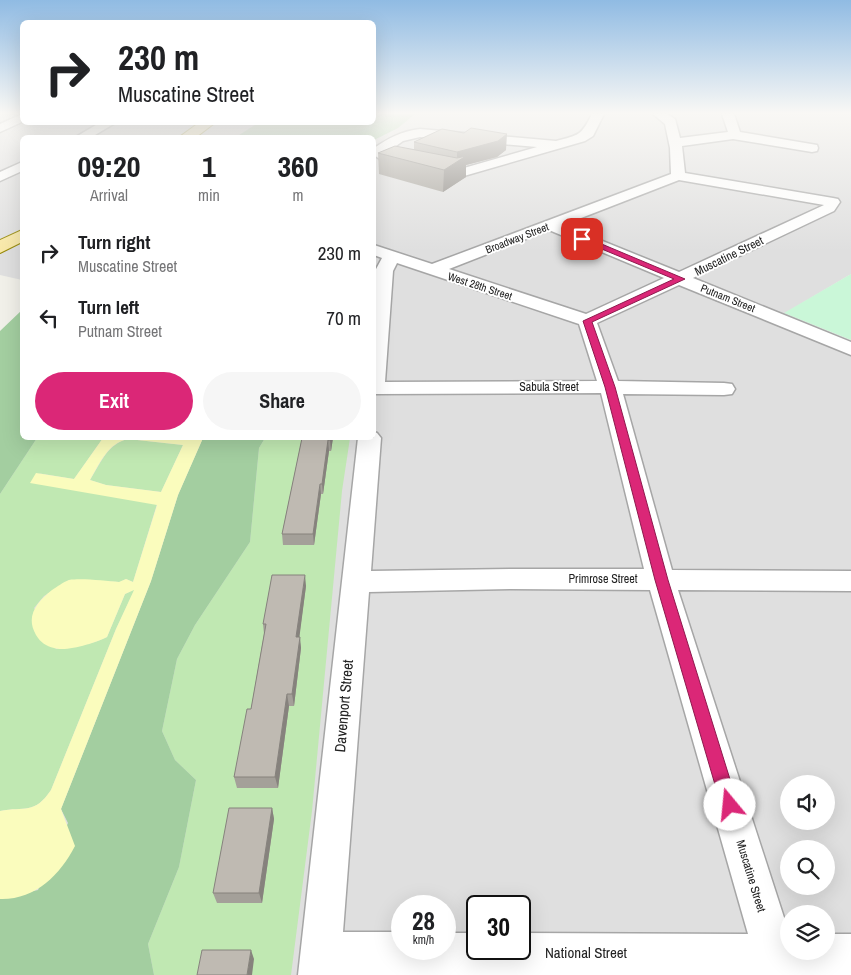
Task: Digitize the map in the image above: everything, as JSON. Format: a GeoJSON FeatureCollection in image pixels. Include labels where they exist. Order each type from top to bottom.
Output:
{"type":"FeatureCollection","features":[{"type":"Feature","properties":{"kind":"main road"},"geometry":{"type":"LineString","coordinates":[[0,248],[20,236]]}},
{"type":"Feature","properties":{"kind":"street"},"geometry":{"type":"LineString","coordinates":[[391,160],[457,174],[506,160]]}},
{"type":"Feature","properties":{"kind":"street"},"geometry":{"type":"LineString","coordinates":[[676,160],[678,176]]}},
{"type":"Feature","properties":{"kind":"street"},"geometry":{"type":"LineString","coordinates":[[0,165],[20,167]]}},
{"type":"Feature","properties":{"kind":"street"},"geometry":{"type":"LineString","coordinates":[[0,177],[20,167]]}},
{"type":"Feature","properties":{"kind":"street","name":"Muscatine Street"},"geometry":{"type":"LineString","coordinates":[[678,176],[834,202],[829,208],[681,279],[587,321],[610,387],[661,580],[778,965]]}},
{"type":"Feature","properties":{"kind":"street","name":"Broadway Street"},"geometry":{"type":"LineString","coordinates":[[431,270],[678,176]]}},
{"type":"Feature","properties":{"kind":"street","name":"Putnam Street"},"geometry":{"type":"LineString","coordinates":[[550,225],[851,349]]}},
{"type":"Feature","properties":{"kind":"street","name":"West 28th Street"},"geometry":{"type":"LineString","coordinates":[[376,251],[587,321]]}},
{"type":"Feature","properties":{"kind":"street"},"geometry":{"type":"LineString","coordinates":[[376,364],[384,271],[392,256]]}},
{"type":"Feature","properties":{"kind":"street","name":"Sabula Street"},"geometry":{"type":"LineString","coordinates":[[376,387],[724,389]]}},
{"type":"Feature","properties":{"kind":"street","name":"Davenport Street"},"geometry":{"type":"LineString","coordinates":[[320,964],[369,440]]}},
{"type":"Feature","properties":{"kind":"street","name":"Primrose Street"},"geometry":{"type":"LineString","coordinates":[[355,582],[510,579],[851,581]]}},
{"type":"Feature","properties":{"kind":"street","name":"National Street"},"geometry":{"type":"LineString","coordinates":[[320,964],[778,965],[851,955]]}},
{"type":"Feature","properties":{"kind":"shaded area"},"geometry":{"type":"Polygon","coordinates":[[[0,160],[20,160],[20,280],[0,275],[0,160]]]}},
{"type":"Feature","properties":{"kind":"shaded area"},"geometry":{"type":"Polygon","coordinates":[[[376,160],[851,160],[851,274],[785,313],[851,340],[851,975],[0,975],[0,372],[20,432],[20,440],[376,440],[376,160]]]}},
{"type":"Feature","properties":{"kind":"shaded area"},"geometry":{"type":"Polygon","coordinates":[[[851,274],[851,340],[784,313],[851,274]]]}},
{"type":"Feature","properties":{"kind":"shaded area"},"geometry":{"type":"Polygon","coordinates":[[[20,312],[20,440],[36,440],[0,494],[0,331],[20,312]]]}},
{"type":"Feature","properties":{"kind":"shaded area"},"geometry":{"type":"Polygon","coordinates":[[[36,440],[102,440],[74,479],[37,473],[157,504],[133,582],[126,579],[120,582],[69,580],[44,596],[34,608],[56,649],[82,645],[107,637],[125,594],[135,589],[116,629],[51,790],[45,798],[34,806],[0,811],[0,494],[36,440]]]}},
{"type":"Feature","properties":{"kind":"shaded area"},"geometry":{"type":"Polygon","coordinates":[[[137,440],[183,445],[161,492],[106,485],[90,480],[101,461],[115,445],[121,442],[137,440]]]}},
{"type":"Feature","properties":{"kind":"shaded area"},"geometry":{"type":"Polygon","coordinates":[[[202,440],[264,440],[259,448],[250,542],[195,625],[177,659],[162,731],[175,760],[196,780],[179,867],[148,944],[154,975],[0,975],[0,899],[38,890],[68,823],[61,809],[151,581],[178,495],[202,440]]]}},
{"type":"Feature","properties":{"kind":"shaded area"},"geometry":{"type":"Polygon","coordinates":[[[264,440],[350,440],[342,491],[312,811],[291,975],[154,975],[148,944],[179,867],[196,780],[175,760],[162,731],[177,659],[195,625],[250,542],[259,448],[264,440]]]}},
{"type":"Feature","properties":{"kind":"sand"},"geometry":{"type":"Polygon","coordinates":[[[102,440],[124,440],[110,449],[90,480],[106,485],[161,492],[183,445],[137,440],[202,440],[178,495],[151,581],[61,809],[75,846],[62,867],[45,884],[24,895],[0,899],[0,811],[34,806],[45,798],[51,790],[116,629],[134,590],[125,594],[107,637],[73,648],[54,648],[42,642],[33,628],[32,616],[34,610],[52,590],[69,580],[87,579],[119,582],[126,579],[133,582],[157,505],[30,483],[36,473],[74,479],[102,440]]]}},
{"type":"Feature","properties":{"kind":"building"},"geometry":{"type":"Polygon","coordinates":[[[403,160],[460,160],[444,170],[403,160]]]}},
{"type":"Feature","properties":{"kind":"building"},"geometry":{"type":"Polygon","coordinates":[[[302,440],[328,440],[313,534],[282,534],[302,440]]]}},
{"type":"Feature","properties":{"kind":"building"},"geometry":{"type":"Polygon","coordinates":[[[272,575],[305,575],[296,637],[300,637],[292,694],[287,694],[275,777],[234,777],[247,709],[251,709],[266,624],[263,624],[272,575]]]}},
{"type":"Feature","properties":{"kind":"building"},"geometry":{"type":"Polygon","coordinates":[[[229,808],[272,808],[259,893],[213,893],[229,808]]]}},
{"type":"Feature","properties":{"kind":"building"},"geometry":{"type":"Polygon","coordinates":[[[202,950],[251,950],[247,975],[197,975],[202,950]]]}},
{"type":"Feature","properties":{"kind":"route"},"geometry":{"type":"LineString","coordinates":[[582,239],[681,279],[587,321],[610,387],[661,580],[730,805]]}}]}
